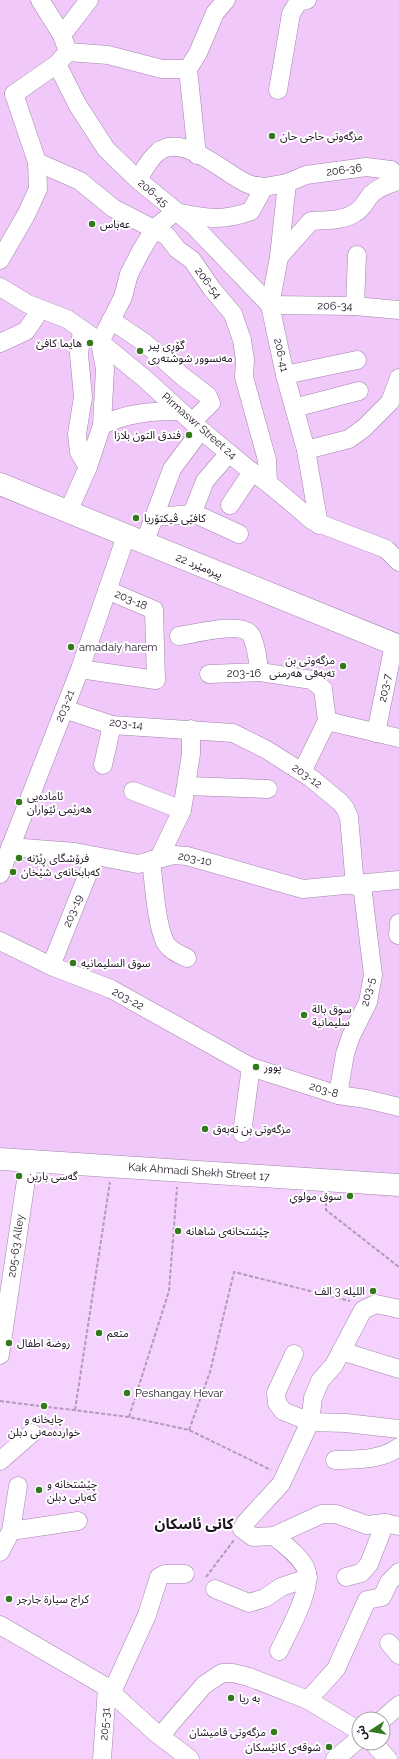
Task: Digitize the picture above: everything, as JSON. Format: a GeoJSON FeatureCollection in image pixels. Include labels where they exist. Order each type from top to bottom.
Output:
{"type":"FeatureCollection","features":[{"type":"Feature","properties":{"kind":"main road","name":"22 پیرەمێرد"},"geometry":{"type":"LineString","coordinates":[[0,484],[397,645]]}},
{"type":"Feature","properties":{"kind":"main road","name":"Kak Ahmadi Shekh Street 17"},"geometry":{"type":"LineString","coordinates":[[0,1159],[399,1185]]}},
{"type":"Feature","properties":{"kind":"street","name":"206-45"},"geometry":{"type":"LineString","coordinates":[[40,0],[62,34],[63,58],[77,104],[106,149],[138,180],[175,212],[193,225],[270,305]]}},
{"type":"Feature","properties":{"kind":"street"},"geometry":{"type":"LineString","coordinates":[[62,34],[89,0]]}},
{"type":"Feature","properties":{"kind":"street"},"geometry":{"type":"LineString","coordinates":[[278,90],[291,14],[298,2],[307,0]]}},
{"type":"Feature","properties":{"kind":"street"},"geometry":{"type":"LineString","coordinates":[[197,155],[188,69],[198,53],[216,4]]}},
{"type":"Feature","properties":{"kind":"street"},"geometry":{"type":"LineString","coordinates":[[0,260],[26,215],[38,189],[37,162],[7,92],[63,58],[108,55],[162,69],[188,69]]}},
{"type":"Feature","properties":{"kind":"street"},"geometry":{"type":"LineString","coordinates":[[68,512],[88,467],[102,425],[105,369],[100,342],[123,297],[129,274],[155,228],[175,212],[214,219],[240,215],[251,211],[264,187],[247,184],[208,158],[197,155],[182,147],[172,147],[159,151],[151,159],[138,180]]}},
{"type":"Feature","properties":{"kind":"street","name":"206-54"},"geometry":{"type":"LineString","coordinates":[[37,162],[80,181],[113,208],[155,228],[167,236],[177,249],[192,260],[212,289],[233,314],[242,340],[245,360],[244,377],[267,460],[268,482]]}},
{"type":"Feature","properties":{"kind":"street","name":"206-36"},"geometry":{"type":"LineString","coordinates":[[264,187],[287,183],[306,175],[366,168],[391,170],[399,179],[375,191],[368,198],[364,207],[353,214],[342,218],[311,221],[279,257]]}},
{"type":"Feature","properties":{"kind":"street","name":"206-41"},"geometry":{"type":"LineString","coordinates":[[287,183],[279,257],[270,305],[285,375],[306,450],[319,525]]}},
{"type":"Feature","properties":{"kind":"street"},"geometry":{"type":"LineString","coordinates":[[355,306],[357,255]]}},
{"type":"Feature","properties":{"kind":"street","name":"Pirmaswr Street 24"},"geometry":{"type":"LineString","coordinates":[[0,287],[28,304],[67,319],[100,342],[144,378],[229,453],[252,472],[268,482],[319,525],[345,532],[386,550],[399,562]]}},
{"type":"Feature","properties":{"kind":"street","name":"206-34"},"geometry":{"type":"LineString","coordinates":[[270,305],[355,306],[399,310]]}},
{"type":"Feature","properties":{"kind":"street"},"geometry":{"type":"LineString","coordinates":[[0,343],[26,332],[41,309]]}},
{"type":"Feature","properties":{"kind":"street","name":"203-21"},"geometry":{"type":"LineString","coordinates":[[0,874],[80,669],[107,590],[135,540],[155,517],[163,490],[191,421],[211,403],[208,396],[182,376],[145,343],[111,320]]}},
{"type":"Feature","properties":{"kind":"street"},"geometry":{"type":"LineString","coordinates":[[82,330],[79,354],[83,397],[77,434],[79,452],[88,467]]}},
{"type":"Feature","properties":{"kind":"street"},"geometry":{"type":"LineString","coordinates":[[285,375],[357,360]]}},
{"type":"Feature","properties":{"kind":"street"},"geometry":{"type":"LineString","coordinates":[[306,450],[349,439],[364,428],[390,402],[399,378]]}},
{"type":"Feature","properties":{"kind":"street"},"geometry":{"type":"LineString","coordinates":[[294,408],[359,391]]}},
{"type":"Feature","properties":{"kind":"street"},"geometry":{"type":"LineString","coordinates":[[102,425],[120,417],[137,413],[191,421]]}},
{"type":"Feature","properties":{"kind":"street"},"geometry":{"type":"LineString","coordinates":[[192,514],[205,481],[229,453]]}},
{"type":"Feature","properties":{"kind":"street"},"geometry":{"type":"LineString","coordinates":[[230,505],[252,472]]}},
{"type":"Feature","properties":{"kind":"street"},"geometry":{"type":"LineString","coordinates":[[155,517],[192,514],[202,516],[239,534]]}},
{"type":"Feature","properties":{"kind":"street","name":"203-18"},"geometry":{"type":"LineString","coordinates":[[80,669],[156,680],[154,610],[107,590]]}},
{"type":"Feature","properties":{"kind":"street"},"geometry":{"type":"LineString","coordinates":[[179,636],[232,628],[248,631],[251,636],[260,672]]}},
{"type":"Feature","properties":{"kind":"street","name":"203-7"},"geometry":{"type":"LineString","coordinates":[[376,733],[397,645]]}},
{"type":"Feature","properties":{"kind":"street","name":"203-16"},"geometry":{"type":"LineString","coordinates":[[209,674],[260,672],[312,680],[323,688],[328,721]]}},
{"type":"Feature","properties":{"kind":"street","name":"203-14"},"geometry":{"type":"LineString","coordinates":[[64,709],[112,725],[191,730]]}},
{"type":"Feature","properties":{"kind":"street"},"geometry":{"type":"LineString","coordinates":[[302,772],[328,721],[399,738]]}},
{"type":"Feature","properties":{"kind":"street"},"geometry":{"type":"LineString","coordinates":[[104,766],[112,725]]}},
{"type":"Feature","properties":{"kind":"street"},"geometry":{"type":"LineString","coordinates":[[187,958],[173,951],[165,943],[160,923],[155,859],[182,810],[191,754],[191,730]]}},
{"type":"Feature","properties":{"kind":"street","name":"203-12"},"geometry":{"type":"LineString","coordinates":[[191,730],[233,733],[302,772],[328,791],[345,808],[349,818],[358,885]]}},
{"type":"Feature","properties":{"kind":"street"},"geometry":{"type":"LineString","coordinates":[[186,786],[268,789]]}},
{"type":"Feature","properties":{"kind":"street"},"geometry":{"type":"LineString","coordinates":[[132,791],[182,810]]}},
{"type":"Feature","properties":{"kind":"street","name":"203-10"},"geometry":{"type":"LineString","coordinates":[[10,847],[75,852],[138,864],[174,855],[196,857],[303,889],[399,880]]}},
{"type":"Feature","properties":{"kind":"street","name":"203-19"},"geometry":{"type":"LineString","coordinates":[[51,966],[95,856]]}},
{"type":"Feature","properties":{"kind":"street","name":"203-5"},"geometry":{"type":"LineString","coordinates":[[338,1095],[345,1054],[351,1036],[368,1002],[373,975],[358,885]]}},
{"type":"Feature","properties":{"kind":"street","name":"203-22"},"geometry":{"type":"LineString","coordinates":[[0,941],[51,966],[111,989],[251,1067]]}},
{"type":"Feature","properties":{"kind":"street"},"geometry":{"type":"LineString","coordinates":[[242,1133],[251,1067]]}},
{"type":"Feature","properties":{"kind":"street","name":"203-8"},"geometry":{"type":"LineString","coordinates":[[251,1067],[338,1095],[366,1099],[399,1107]]}},
{"type":"Feature","properties":{"kind":"street","name":"205-63 Alley"},"geometry":{"type":"LineString","coordinates":[[1,1346],[7,1262],[29,1160]]}},
{"type":"Feature","properties":{"kind":"street"},"geometry":{"type":"LineString","coordinates":[[392,1524],[367,1525],[336,1514],[322,1514],[274,1536],[253,1537],[242,1529],[246,1522],[281,1484],[285,1477],[310,1422],[313,1398],[320,1381],[334,1365],[363,1310],[376,1304],[399,1309]]}},
{"type":"Feature","properties":{"kind":"street"},"geometry":{"type":"LineString","coordinates":[[341,1351],[399,1369]]}},
{"type":"Feature","properties":{"kind":"street"},"geometry":{"type":"LineString","coordinates":[[294,1354],[276,1393],[278,1403],[283,1411],[310,1422],[346,1423],[399,1429]]}},
{"type":"Feature","properties":{"kind":"street"},"geometry":{"type":"LineString","coordinates":[[0,1461],[32,1433]]}},
{"type":"Feature","properties":{"kind":"street"},"geometry":{"type":"LineString","coordinates":[[335,1460],[372,1459],[390,1453],[399,1447]]}},
{"type":"Feature","properties":{"kind":"street"},"geometry":{"type":"LineString","coordinates":[[0,1552],[11,1531],[18,1486]]}},
{"type":"Feature","properties":{"kind":"street"},"geometry":{"type":"LineString","coordinates":[[11,1531],[78,1521]]}},
{"type":"Feature","properties":{"kind":"street"},"geometry":{"type":"LineString","coordinates":[[346,1576],[361,1573],[369,1564],[392,1524]]}},
{"type":"Feature","properties":{"kind":"street"},"geometry":{"type":"LineString","coordinates":[[274,1536],[301,1562],[306,1570],[308,1578],[299,1606],[279,1651]]}},
{"type":"Feature","properties":{"kind":"street"},"geometry":{"type":"LineString","coordinates":[[308,1700],[336,1669],[367,1600],[382,1597],[390,1582],[399,1572]]}},
{"type":"Feature","properties":{"kind":"street"},"geometry":{"type":"LineString","coordinates":[[109,1690],[147,1615],[159,1577],[165,1574],[185,1574]]}},
{"type":"Feature","properties":{"kind":"street"},"geometry":{"type":"LineString","coordinates":[[215,1589],[249,1603],[265,1598],[281,1588],[308,1578]]}},
{"type":"Feature","properties":{"kind":"street"},"geometry":{"type":"LineString","coordinates":[[0,1626],[109,1690],[156,1733],[161,1735],[190,1759]]}},
{"type":"Feature","properties":{"kind":"street"},"geometry":{"type":"LineString","coordinates":[[161,1735],[199,1690],[222,1673],[233,1673],[249,1676],[308,1700],[351,1726]]}},
{"type":"Feature","properties":{"kind":"street","name":"205-31"},"geometry":{"type":"LineString","coordinates":[[102,1759],[109,1690]]}},
{"type":"Feature","properties":{"kind":"street"},"geometry":{"type":"LineString","coordinates":[[391,1712],[399,1705]]}},
{"type":"Feature","properties":{"kind":"street"},"geometry":{"type":"LineString","coordinates":[[336,1759],[351,1746]]}},
{"type":"Feature","properties":{"kind":"street"},"geometry":{"type":"LineString","coordinates":[[380,1751],[388,1759]]}},
{"type":"Feature","properties":{"kind":"path"},"geometry":{"type":"LineString","coordinates":[[75,1410],[113,1166]]}},
{"type":"Feature","properties":{"kind":"path"},"geometry":{"type":"LineString","coordinates":[[129,1417],[169,1291],[178,1170]]}},
{"type":"Feature","properties":{"kind":"path"},"geometry":{"type":"LineString","coordinates":[[327,1180],[326,1210],[399,1267]]}},
{"type":"Feature","properties":{"kind":"path"},"geometry":{"type":"LineString","coordinates":[[189,1430],[210,1372],[234,1272],[369,1306]]}},
{"type":"Feature","properties":{"kind":"path"},"geometry":{"type":"LineString","coordinates":[[0,1401],[129,1417],[189,1430],[285,1477]]}},
{"type":"Feature","properties":{"kind":"path"},"geometry":{"type":"LineString","coordinates":[[215,1589],[202,1582],[242,1529]]}},
{"type":"Feature","properties":{"kind":"shaded area"},"geometry":{"type":"Polygon","coordinates":[[[0,0],[399,0],[399,644],[0,480],[0,0]]]}},
{"type":"Feature","properties":{"kind":"shaded area"},"geometry":{"type":"Polygon","coordinates":[[[0,482],[399,646],[399,1198],[0,1159],[0,482]]]}},
{"type":"Feature","properties":{"kind":"place","name":"مزگەوتی حاجی حان"},"geometry":{"type":"Point","coordinates":[272,136]}},
{"type":"Feature","properties":{"kind":"place","name":"عەباس"},"geometry":{"type":"Point","coordinates":[92,224]}},
{"type":"Feature","properties":{"kind":"place","name":"ھایما کافێ"},"geometry":{"type":"Point","coordinates":[90,343]}},
{"type":"Feature","properties":{"kind":"place","name":"گۆڕی پیر مەنسوور شوشتەری"},"geometry":{"type":"Point","coordinates":[140,351]}},
{"type":"Feature","properties":{"kind":"place","name":"فندق التون بلازا"},"geometry":{"type":"Point","coordinates":[189,435]}},
{"type":"Feature","properties":{"kind":"place","name":"کافێی ڤیکتۆریا"},"geometry":{"type":"Point","coordinates":[136,518]}},
{"type":"Feature","properties":{"kind":"place","name":"amadaiy harem"},"geometry":{"type":"Point","coordinates":[71,647]}},
{"type":"Feature","properties":{"kind":"place","name":"مزگەوتی بن تەبەقی هەرمنی"},"geometry":{"type":"Point","coordinates":[343,666]}},
{"type":"Feature","properties":{"kind":"place","name":"ئامادەیی ھەرێمی ئێواران"},"geometry":{"type":"Point","coordinates":[19,802]}},
{"type":"Feature","properties":{"kind":"place","name":"فرۆشگای ڕێژنە"},"geometry":{"type":"Point","coordinates":[19,858]}},
{"type":"Feature","properties":{"kind":"place","name":"كە‌بابخانە‌ی شێخان"},"geometry":{"type":"Point","coordinates":[13,872]}},
{"type":"Feature","properties":{"kind":"place","name":"سوق السليمانيه"},"geometry":{"type":"Point","coordinates":[73,963]}},
{"type":"Feature","properties":{"kind":"place","name":"سوق بالة سليمانية"},"geometry":{"type":"Point","coordinates":[304,1015]}},
{"type":"Feature","properties":{"kind":"place","name":"پوور"},"geometry":{"type":"Point","coordinates":[256,1067]}},
{"type":"Feature","properties":{"kind":"place","name":"مزگەوتی بن تەبەق"},"geometry":{"type":"Point","coordinates":[205,1129]}},
{"type":"Feature","properties":{"kind":"place","name":"گەسی بارین"},"geometry":{"type":"Point","coordinates":[19,1176]}},
{"type":"Feature","properties":{"kind":"place","name":"سوق مولوي"},"geometry":{"type":"Point","coordinates":[350,1196]}},
{"type":"Feature","properties":{"kind":"place","name":"چێشتخانەی شاهانە"},"geometry":{"type":"Point","coordinates":[178,1231]}},
{"type":"Feature","properties":{"kind":"place","name":"الليله 3 الف"},"geometry":{"type":"Point","coordinates":[373,1291]}},
{"type":"Feature","properties":{"kind":"place","name":"متعم"},"geometry":{"type":"Point","coordinates":[99,1333]}},
{"type":"Feature","properties":{"kind":"place","name":"روضة اطفال"},"geometry":{"type":"Point","coordinates":[9,1343]}},
{"type":"Feature","properties":{"kind":"place","name":"Peshangay Hevar"},"geometry":{"type":"Point","coordinates":[127,1393]}},
{"type":"Feature","properties":{"kind":"place","name":"چایخانە‌ و خواردە‌مە‌نی دبلن"},"geometry":{"type":"Point","coordinates":[44,1406]}},
{"type":"Feature","properties":{"kind":"place","name":"چێشتخانە‌ و كە‌بابی دبلن"},"geometry":{"type":"Point","coordinates":[39,1490]}},
{"type":"Feature","properties":{"kind":"place","name":"كراج سيارة جارجر"},"geometry":{"type":"Point","coordinates":[9,1599]}},
{"type":"Feature","properties":{"kind":"place","name":"به ريا"},"geometry":{"type":"Point","coordinates":[231,1698]}},
{"type":"Feature","properties":{"kind":"place","name":"مزگەوتی قامیشان"},"geometry":{"type":"Point","coordinates":[274,1732]}},
{"type":"Feature","properties":{"kind":"place","name":"شوقەی کانێسکان"},"geometry":{"type":"Point","coordinates":[329,1747]}},
{"type":"Feature","properties":{"kind":"district","name":"کانی ئاسکان"},"geometry":{"type":"Point","coordinates":[194,1524]}}]}
